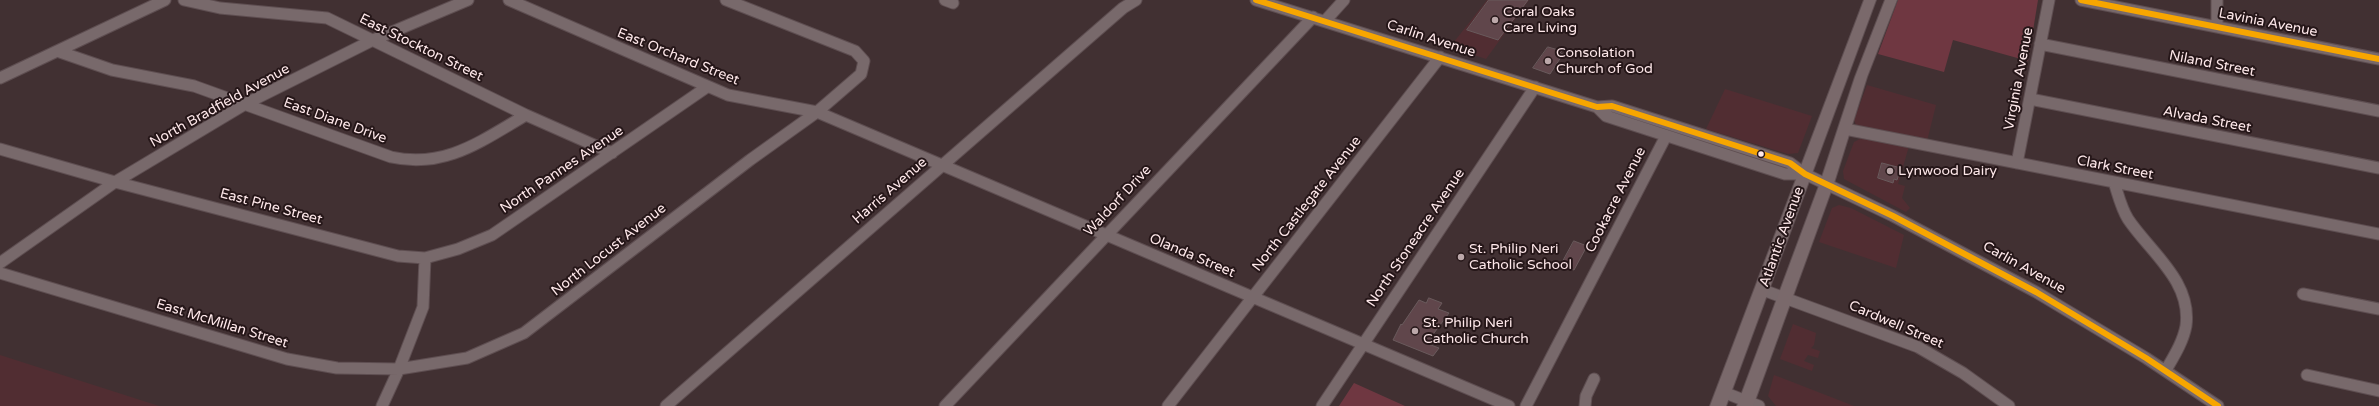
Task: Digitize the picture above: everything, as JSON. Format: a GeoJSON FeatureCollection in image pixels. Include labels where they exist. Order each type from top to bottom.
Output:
{"type":"FeatureCollection","features":[{"type":"Feature","properties":{"kind":"main road","name":"Atlantic Avenue"},"geometry":{"type":"LineString","coordinates":[[1721,399],[1763,290],[1870,0]]}},
{"type":"Feature","properties":{"kind":"main road","name":"Atlantic Avenue"},"geometry":{"type":"LineString","coordinates":[[1750,404],[1785,298],[1827,183],[1861,77],[1890,0]]}},
{"type":"Feature","properties":{"kind":"street"},"geometry":{"type":"LineString","coordinates":[[0,78],[60,52],[165,0]]}},
{"type":"Feature","properties":{"kind":"street","name":"East Stockton Street"},"geometry":{"type":"LineString","coordinates":[[184,0],[220,8],[327,18],[526,115],[612,153]]}},
{"type":"Feature","properties":{"kind":"street","name":"North Bradfield Avenue"},"geometry":{"type":"LineString","coordinates":[[0,263],[115,182],[247,103],[373,40],[468,0]]}},
{"type":"Feature","properties":{"kind":"street","name":"East Orchard Street"},"geometry":{"type":"LineString","coordinates":[[510,0],[707,87],[742,98],[817,112],[864,133]]}},
{"type":"Feature","properties":{"kind":"street","name":"North Locust Avenue"},"geometry":{"type":"LineString","coordinates":[[399,369],[467,358],[524,333],[744,164],[817,112],[861,74],[864,67],[864,61],[855,51],[726,0]]}},
{"type":"Feature","properties":{"kind":"street","name":"Harris Avenue"},"geometry":{"type":"LineString","coordinates":[[666,406],[1123,8],[1136,0]]}},
{"type":"Feature","properties":{"kind":"street","name":"Carlin Avenue"},"geometry":{"type":"LineString","coordinates":[[1256,0],[1597,107],[1612,106],[1790,163],[1805,174],[1827,183],[2035,290],[2166,370],[2218,406]]}},
{"type":"Feature","properties":{"kind":"street"},"geometry":{"type":"LineString","coordinates":[[1325,21],[1344,0]]}},
{"type":"Feature","properties":{"kind":"street","name":"Virginia Avenue"},"geometry":{"type":"LineString","coordinates":[[2017,163],[2049,0]]}},
{"type":"Feature","properties":{"kind":"street","name":"Lavinia Avenue"},"geometry":{"type":"LineString","coordinates":[[2081,0],[2379,59]]}},
{"type":"Feature","properties":{"kind":"street"},"geometry":{"type":"LineString","coordinates":[[2217,0],[2217,27]]}},
{"type":"Feature","properties":{"kind":"street","name":"Waldorf Drive"},"geometry":{"type":"LineString","coordinates":[[945,406],[1313,17]]}},
{"type":"Feature","properties":{"kind":"street","name":"Niland Street"},"geometry":{"type":"LineString","coordinates":[[2040,44],[2379,111]]}},
{"type":"Feature","properties":{"kind":"street","name":"East Diane Drive"},"geometry":{"type":"LineString","coordinates":[[60,52],[112,70],[194,86],[247,103],[391,157],[420,161],[446,157],[472,146],[526,115]]}},
{"type":"Feature","properties":{"kind":"street","name":"North Castlegate Avenue"},"geometry":{"type":"LineString","coordinates":[[1168,406],[1440,57]]}},
{"type":"Feature","properties":{"kind":"street","name":"North Pannes Avenue"},"geometry":{"type":"LineString","coordinates":[[425,258],[458,249],[492,235],[707,87]]}},
{"type":"Feature","properties":{"kind":"street","name":"North Stoneacre Avenue"},"geometry":{"type":"LineString","coordinates":[[1322,406],[1535,88]]}},
{"type":"Feature","properties":{"kind":"street","name":"Alvada Street"},"geometry":{"type":"LineString","coordinates":[[2030,99],[2379,168]]}},
{"type":"Feature","properties":{"kind":"street","name":"Carlin Avenue"},"geometry":{"type":"LineString","coordinates":[[1597,107],[1606,116],[1666,136],[1785,174],[1805,174]]}},
{"type":"Feature","properties":{"kind":"street","name":"Clark Street"},"geometry":{"type":"LineString","coordinates":[[1845,129],[2379,234]]}},
{"type":"Feature","properties":{"kind":"street","name":"Olanda Street"},"geometry":{"type":"LineString","coordinates":[[864,133],[1509,406]]}},
{"type":"Feature","properties":{"kind":"street","name":"Cookacre Avenue"},"geometry":{"type":"LineString","coordinates":[[1526,406],[1666,136]]}},
{"type":"Feature","properties":{"kind":"street","name":"East Pine Street"},"geometry":{"type":"LineString","coordinates":[[0,149],[115,182],[398,256],[425,258]]}},
{"type":"Feature","properties":{"kind":"street"},"geometry":{"type":"LineString","coordinates":[[2114,182],[2125,213],[2168,268],[2183,298],[2186,320],[2184,331],[2166,370]]}},
{"type":"Feature","properties":{"kind":"street"},"geometry":{"type":"LineString","coordinates":[[382,406],[399,369],[423,308],[425,258]]}},
{"type":"Feature","properties":{"kind":"street","name":"East McMillan Street"},"geometry":{"type":"LineString","coordinates":[[0,273],[287,359],[337,368],[399,369]]}},
{"type":"Feature","properties":{"kind":"street","name":"Cardwell Street"},"geometry":{"type":"LineString","coordinates":[[1763,290],[1924,350],[1963,373],[2009,406]]}},
{"type":"Feature","properties":{"kind":"street"},"geometry":{"type":"LineString","coordinates":[[2303,294],[2379,309]]}},
{"type":"Feature","properties":{"kind":"street"},"geometry":{"type":"LineString","coordinates":[[2307,375],[2379,391]]}},
{"type":"Feature","properties":{"kind":"street"},"geometry":{"type":"LineString","coordinates":[[1585,406],[1586,396],[1594,379]]}},
{"type":"Feature","properties":{"kind":"street"},"geometry":{"type":"LineString","coordinates":[[1721,399],[1750,404]]}},
{"type":"Feature","properties":{"kind":"shaded area"},"geometry":{"type":"Polygon","coordinates":[[[1487,0],[1529,0],[1486,59],[1450,47],[1487,0]]]}},
{"type":"Feature","properties":{"kind":"shaded area"},"geometry":{"type":"Polygon","coordinates":[[[1898,0],[2038,0],[2028,61],[1953,40],[1944,72],[1878,54],[1898,0]]]}},
{"type":"Feature","properties":{"kind":"shaded area"},"geometry":{"type":"Polygon","coordinates":[[[1867,85],[1936,105],[1927,141],[1856,125],[1854,120],[1867,85]]]}},
{"type":"Feature","properties":{"kind":"shaded area"},"geometry":{"type":"Polygon","coordinates":[[[1725,89],[1812,116],[1798,153],[1788,154],[1706,129],[1725,89]]]}},
{"type":"Feature","properties":{"kind":"shaded area"},"geometry":{"type":"Polygon","coordinates":[[[1864,137],[1909,146],[1898,184],[1905,186],[1902,198],[1910,208],[1906,212],[1844,179],[1843,171],[1854,142],[1864,137]]]}},
{"type":"Feature","properties":{"kind":"shaded area"},"geometry":{"type":"Polygon","coordinates":[[[1839,205],[1851,208],[1904,235],[1896,268],[1819,242],[1832,208],[1839,205]]]}},
{"type":"Feature","properties":{"kind":"shaded area"},"geometry":{"type":"Polygon","coordinates":[[[1793,324],[1816,333],[1814,345],[1811,348],[1820,351],[1818,358],[1808,355],[1804,361],[1814,365],[1812,371],[1780,359],[1793,324]]]}},
{"type":"Feature","properties":{"kind":"shaded area"},"geometry":{"type":"Polygon","coordinates":[[[0,355],[159,406],[0,406],[0,355]]]}},
{"type":"Feature","properties":{"kind":"shaded area"},"geometry":{"type":"Polygon","coordinates":[[[1774,375],[1854,406],[1776,406],[1768,396],[1774,375]]]}},
{"type":"Feature","properties":{"kind":"shaded area"},"geometry":{"type":"Polygon","coordinates":[[[1354,383],[1405,406],[1339,406],[1354,383]]]}},
{"type":"Feature","properties":{"kind":"building","name":"Coral Oaks Care Living"},"geometry":{"type":"Polygon","coordinates":[[[1489,0],[1528,0],[1498,40],[1467,30],[1489,0]]]}},
{"type":"Feature","properties":{"kind":"building","name":"Consolation Church of God"},"geometry":{"type":"Polygon","coordinates":[[[1548,47],[1562,51],[1560,53],[1563,54],[1550,74],[1533,68],[1548,47]]]}},
{"type":"Feature","properties":{"kind":"building","name":"Lynwood Dairy"},"geometry":{"type":"Polygon","coordinates":[[[1882,163],[1901,168],[1897,180],[1894,179],[1893,183],[1878,178],[1882,163]]]}},
{"type":"Feature","properties":{"kind":"building"},"geometry":{"type":"Polygon","coordinates":[[[1574,241],[1587,246],[1574,270],[1561,265],[1574,241]]]}},
{"type":"Feature","properties":{"kind":"building","name":"St. Philip Neri Catholic Church"},"geometry":{"type":"Polygon","coordinates":[[[1429,298],[1442,303],[1438,309],[1449,313],[1431,337],[1432,338],[1428,344],[1439,348],[1433,356],[1393,340],[1401,324],[1402,325],[1419,300],[1426,303],[1429,298]]]}},
{"type":"Feature","properties":{"kind":"transit line"},"geometry":{"type":"LineString","coordinates":[[1256,0],[1597,107],[1612,106],[1790,163],[1805,174],[1893,216],[2036,292],[2146,358],[2218,406]]}},
{"type":"Feature","properties":{"kind":"transit line"},"geometry":{"type":"LineString","coordinates":[[2081,0],[2379,59]]}},
{"type":"Feature","properties":{"kind":"place","name":"Coral Oaks Care Living"},"geometry":{"type":"Point","coordinates":[1495,20]}},
{"type":"Feature","properties":{"kind":"place","name":"Consolation Church of God"},"geometry":{"type":"Point","coordinates":[1548,61]}},
{"type":"Feature","properties":{"kind":"place","name":"Lynwood Dairy"},"geometry":{"type":"Point","coordinates":[1890,171]}},
{"type":"Feature","properties":{"kind":"place","name":"St. Philip Neri Catholic School"},"geometry":{"type":"Point","coordinates":[1461,257]}},
{"type":"Feature","properties":{"kind":"place","name":"St. Philip Neri Catholic Church"},"geometry":{"type":"Point","coordinates":[1415,331]}}]}
